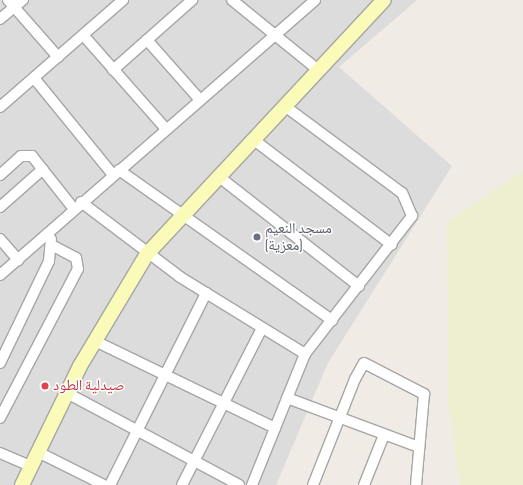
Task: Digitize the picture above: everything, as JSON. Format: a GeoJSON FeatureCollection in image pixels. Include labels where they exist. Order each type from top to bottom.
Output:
{"type":"FeatureCollection","features":[{"type":"Feature","properties":{"kind":"main road"},"geometry":{"type":"LineString","coordinates":[[22,485],[67,393],[95,341],[146,254],[218,176],[286,107],[318,70],[384,0]]}},
{"type":"Feature","properties":{"kind":"street"},"geometry":{"type":"LineString","coordinates":[[0,19],[11,4],[23,0]]}},
{"type":"Feature","properties":{"kind":"street"},"geometry":{"type":"LineString","coordinates":[[0,106],[84,36],[123,0]]}},
{"type":"Feature","properties":{"kind":"street"},"geometry":{"type":"LineString","coordinates":[[113,70],[192,0]]}},
{"type":"Feature","properties":{"kind":"street"},"geometry":{"type":"LineString","coordinates":[[232,0],[277,34],[318,70]]}},
{"type":"Feature","properties":{"kind":"street"},"geometry":{"type":"LineString","coordinates":[[0,275],[49,235],[77,206],[315,0]]}},
{"type":"Feature","properties":{"kind":"street"},"geometry":{"type":"LineString","coordinates":[[11,4],[58,57]]}},
{"type":"Feature","properties":{"kind":"street"},"geometry":{"type":"LineString","coordinates":[[84,36],[166,129]]}},
{"type":"Feature","properties":{"kind":"street"},"geometry":{"type":"LineString","coordinates":[[147,40],[200,100]]}},
{"type":"Feature","properties":{"kind":"street"},"geometry":{"type":"LineString","coordinates":[[34,78],[116,173],[244,256],[332,320]]}},
{"type":"Feature","properties":{"kind":"street"},"geometry":{"type":"LineString","coordinates":[[252,485],[305,354],[392,245],[412,216],[406,198],[286,107]]}},
{"type":"Feature","properties":{"kind":"street"},"geometry":{"type":"LineString","coordinates":[[254,140],[392,245]]}},
{"type":"Feature","properties":{"kind":"street"},"geometry":{"type":"LineString","coordinates":[[0,175],[24,155],[32,156],[42,169],[77,206],[146,254],[206,293],[305,354]]}},
{"type":"Feature","properties":{"kind":"street"},"geometry":{"type":"LineString","coordinates":[[0,207],[42,169]]}},
{"type":"Feature","properties":{"kind":"street"},"geometry":{"type":"LineString","coordinates":[[218,176],[359,286]]}},
{"type":"Feature","properties":{"kind":"street"},"geometry":{"type":"LineString","coordinates":[[0,363],[42,278],[52,245],[49,235]]}},
{"type":"Feature","properties":{"kind":"street"},"geometry":{"type":"LineString","coordinates":[[0,239],[18,260]]}},
{"type":"Feature","properties":{"kind":"street"},"geometry":{"type":"LineString","coordinates":[[0,418],[78,269],[76,258],[52,245]]}},
{"type":"Feature","properties":{"kind":"street"},"geometry":{"type":"LineString","coordinates":[[110,485],[166,376],[206,293]]}},
{"type":"Feature","properties":{"kind":"street"},"geometry":{"type":"LineString","coordinates":[[182,485],[225,404],[262,328]]}},
{"type":"Feature","properties":{"kind":"street"},"geometry":{"type":"LineString","coordinates":[[95,341],[275,428]]}},
{"type":"Feature","properties":{"kind":"street"},"geometry":{"type":"LineString","coordinates":[[313,485],[339,418],[364,363],[424,394],[416,485]]}},
{"type":"Feature","properties":{"kind":"street"},"geometry":{"type":"LineString","coordinates":[[67,393],[239,485]]}},
{"type":"Feature","properties":{"kind":"street"},"geometry":{"type":"LineString","coordinates":[[286,398],[419,448]]}},
{"type":"Feature","properties":{"kind":"street"},"geometry":{"type":"LineString","coordinates":[[364,485],[384,434]]}},
{"type":"Feature","properties":{"kind":"street"},"geometry":{"type":"LineString","coordinates":[[0,452],[31,466]]}},
{"type":"Feature","properties":{"kind":"street"},"geometry":{"type":"LineString","coordinates":[[38,452],[104,485]]}},
{"type":"Feature","properties":{"kind":"shaded area"},"geometry":{"type":"Polygon","coordinates":[[[0,0],[417,0],[339,67],[452,166],[328,363],[276,485],[0,485],[0,0]]]}},
{"type":"Feature","properties":{"kind":"green space"},"geometry":{"type":"Polygon","coordinates":[[[523,171],[523,485],[460,485],[448,404],[447,222],[523,171]]]}},
{"type":"Feature","properties":{"kind":"place","name":"مسجد النعيم (معزية)"},"geometry":{"type":"Point","coordinates":[257,237]}},
{"type":"Feature","properties":{"kind":"place","name":"صيدلية الطود"},"geometry":{"type":"Point","coordinates":[45,386]}}]}
